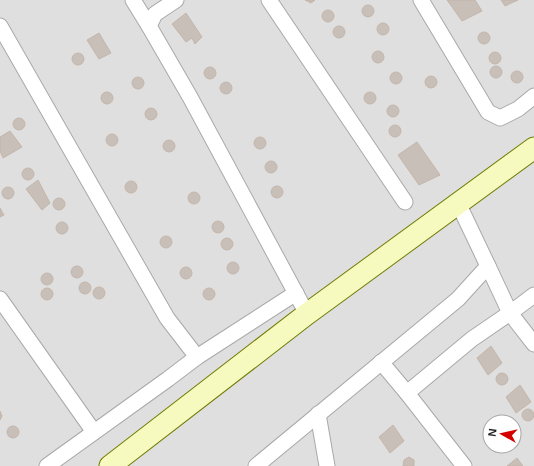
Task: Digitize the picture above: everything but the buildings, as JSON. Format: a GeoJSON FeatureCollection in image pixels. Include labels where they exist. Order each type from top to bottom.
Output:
{"type":"FeatureCollection","features":[{"type":"Feature","properties":{"kind":"street"},"geometry":{"type":"LineString","coordinates":[[133,0],[190,97],[307,314]]}},
{"type":"Feature","properties":{"kind":"street"},"geometry":{"type":"LineString","coordinates":[[149,26],[155,14],[176,0]]}},
{"type":"Feature","properties":{"kind":"street"},"geometry":{"type":"LineString","coordinates":[[269,0],[405,202]]}},
{"type":"Feature","properties":{"kind":"street"},"geometry":{"type":"LineString","coordinates":[[421,0],[488,112],[500,118],[518,109],[534,96]]}},
{"type":"Feature","properties":{"kind":"street"},"geometry":{"type":"LineString","coordinates":[[0,26],[167,318],[196,357]]}},
{"type":"Feature","properties":{"kind":"street"},"geometry":{"type":"LineString","coordinates":[[110,466],[307,314],[534,148]]}},
{"type":"Feature","properties":{"kind":"street"},"geometry":{"type":"LineString","coordinates":[[458,203],[510,313],[534,344]]}},
{"type":"Feature","properties":{"kind":"street"},"geometry":{"type":"LineString","coordinates":[[256,466],[458,300],[488,266]]}},
{"type":"Feature","properties":{"kind":"street"},"geometry":{"type":"LineString","coordinates":[[47,466],[168,379],[196,357],[296,293]]}},
{"type":"Feature","properties":{"kind":"street"},"geometry":{"type":"LineString","coordinates":[[407,393],[472,339],[534,295]]}},
{"type":"Feature","properties":{"kind":"street"},"geometry":{"type":"LineString","coordinates":[[0,299],[94,432]]}},
{"type":"Feature","properties":{"kind":"street"},"geometry":{"type":"LineString","coordinates":[[381,362],[464,466]]}},
{"type":"Feature","properties":{"kind":"street"},"geometry":{"type":"LineString","coordinates":[[318,414],[327,466]]}},
{"type":"Feature","properties":{"kind":"shaded area"},"geometry":{"type":"Polygon","coordinates":[[[0,0],[534,0],[534,466],[0,466],[0,0]]]}}]}
